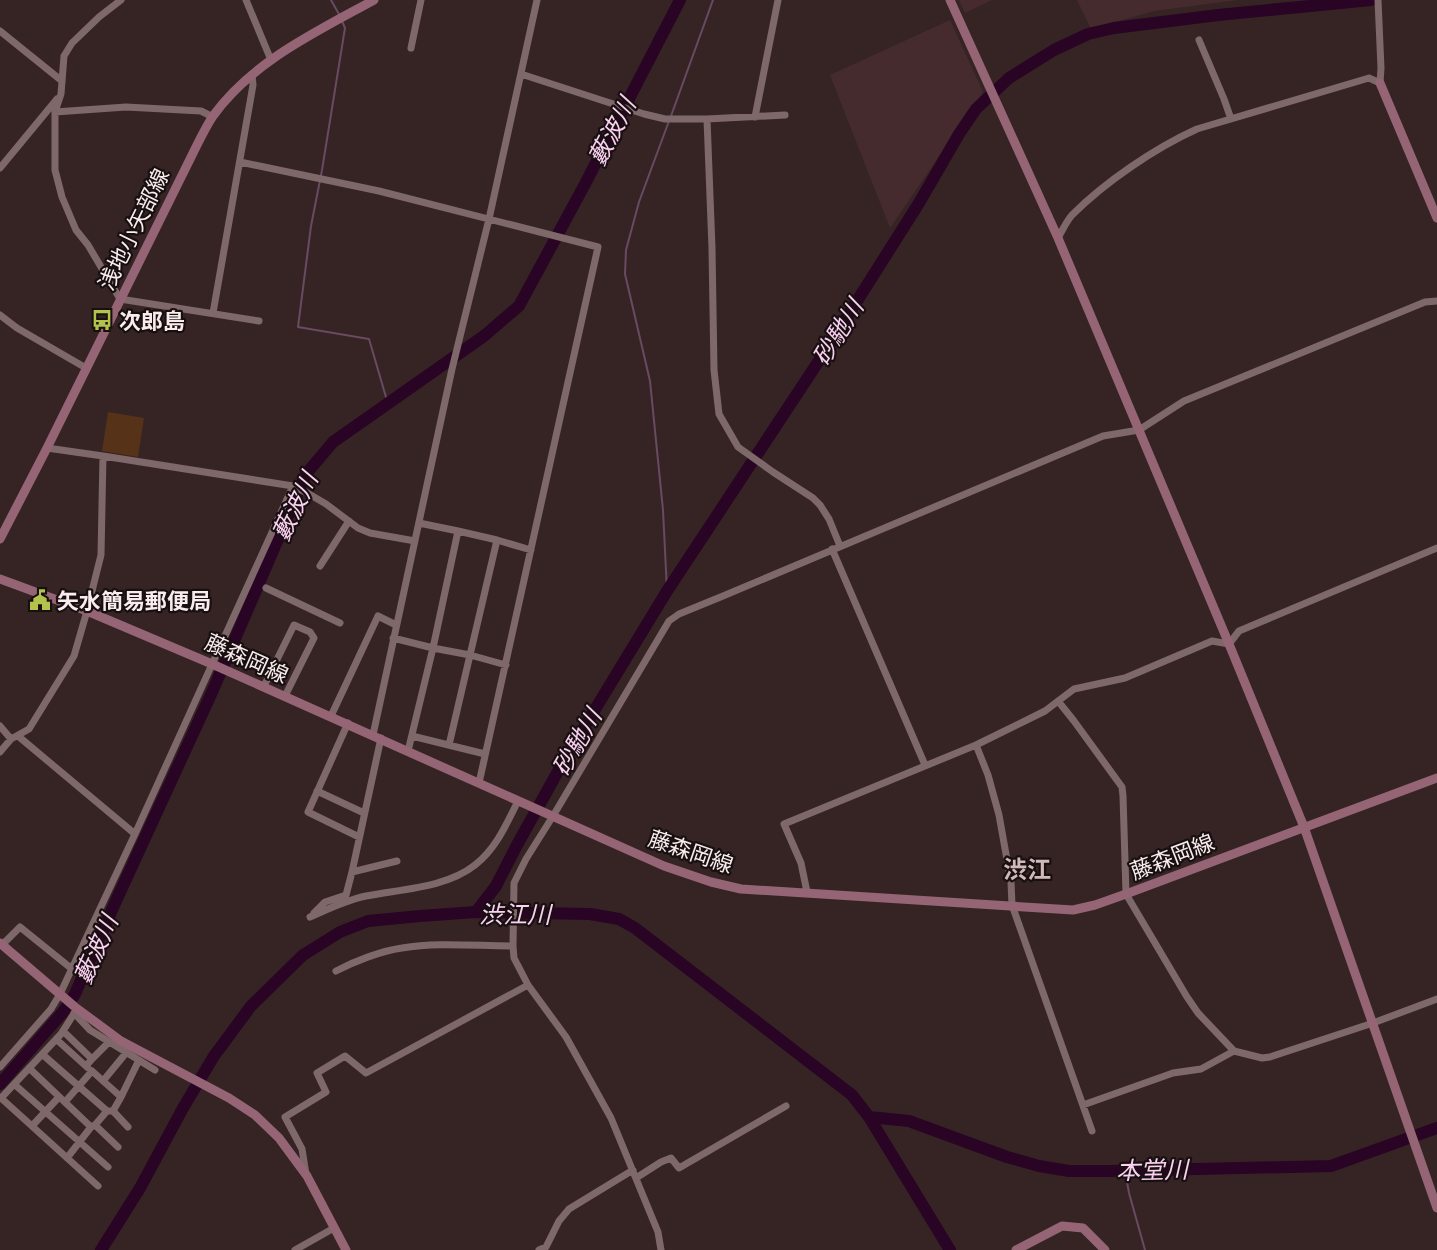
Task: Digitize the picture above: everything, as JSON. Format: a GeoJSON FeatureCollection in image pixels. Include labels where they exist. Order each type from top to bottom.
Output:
{"type":"FeatureCollection","features":[{"type":"Feature","properties":{"kind":"main road","name":"浅地小矢部線"},"geometry":{"type":"LineString","coordinates":[[0,539],[213,117],[230,96],[271,60],[374,0]]}},
{"type":"Feature","properties":{"kind":"main road"},"geometry":{"type":"LineString","coordinates":[[950,0],[1058,238],[1304,827],[1437,1208]]}},
{"type":"Feature","properties":{"kind":"main road"},"geometry":{"type":"LineString","coordinates":[[1380,83],[1437,218]]}},
{"type":"Feature","properties":{"kind":"main road","name":"藤森岡線"},"geometry":{"type":"LineString","coordinates":[[0,579],[87,611],[264,686],[664,866],[711,882],[741,889],[1073,910],[1126,894],[1437,778]]}},
{"type":"Feature","properties":{"kind":"main road"},"geometry":{"type":"LineString","coordinates":[[1,944],[75,1010],[121,1041],[229,1098],[255,1115],[279,1138],[306,1176],[346,1250]]}},
{"type":"Feature","properties":{"kind":"main road"},"geometry":{"type":"LineString","coordinates":[[1016,1250],[1062,1226],[1083,1228],[1105,1250]]}},
{"type":"Feature","properties":{"kind":"street"},"geometry":{"type":"LineString","coordinates":[[121,0],[72,43],[64,56],[61,94],[54,112],[55,170],[62,197],[76,230],[88,245],[120,299],[260,321]]}},
{"type":"Feature","properties":{"kind":"street"},"geometry":{"type":"LineString","coordinates":[[246,0],[271,60]]}},
{"type":"Feature","properties":{"kind":"street"},"geometry":{"type":"LineString","coordinates":[[411,48],[421,0]]}},
{"type":"Feature","properties":{"kind":"street"},"geometry":{"type":"LineString","coordinates":[[519,801],[491,849],[475,866],[453,878],[423,886],[364,896],[310,917],[325,902],[346,895],[352,872],[393,638],[537,0]]}},
{"type":"Feature","properties":{"kind":"street"},"geometry":{"type":"LineString","coordinates":[[755,117],[778,0]]}},
{"type":"Feature","properties":{"kind":"street"},"geometry":{"type":"LineString","coordinates":[[1058,238],[1072,216],[1124,172],[1177,138],[1197,129],[1369,78],[1380,83],[1378,0]]}},
{"type":"Feature","properties":{"kind":"street"},"geometry":{"type":"LineString","coordinates":[[0,31],[62,81]]}},
{"type":"Feature","properties":{"kind":"street"},"geometry":{"type":"LineString","coordinates":[[1198,39],[1231,119]]}},
{"type":"Feature","properties":{"kind":"street"},"geometry":{"type":"LineString","coordinates":[[521,74],[665,119],[785,115]]}},
{"type":"Feature","properties":{"kind":"street"},"geometry":{"type":"LineString","coordinates":[[213,313],[253,85],[252,75]]}},
{"type":"Feature","properties":{"kind":"street"},"geometry":{"type":"LineString","coordinates":[[0,168],[61,94]]}},
{"type":"Feature","properties":{"kind":"street"},"geometry":{"type":"LineString","coordinates":[[54,112],[126,107],[201,111],[213,117]]}},
{"type":"Feature","properties":{"kind":"street"},"geometry":{"type":"LineString","coordinates":[[707,119],[714,370],[719,414],[738,447],[813,498],[829,519],[836,548],[925,765]]}},
{"type":"Feature","properties":{"kind":"street"},"geometry":{"type":"LineString","coordinates":[[240,162],[379,191],[598,247],[479,783]]}},
{"type":"Feature","properties":{"kind":"street"},"geometry":{"type":"LineString","coordinates":[[661,1250],[658,1232],[611,1118],[566,1037],[528,985],[514,958],[513,946],[514,883],[525,859],[554,816],[669,621],[679,614],[1103,436],[1138,430],[1184,401],[1425,302],[1437,301]]}},
{"type":"Feature","properties":{"kind":"street"},"geometry":{"type":"LineString","coordinates":[[0,315],[17,328],[86,368]]}},
{"type":"Feature","properties":{"kind":"street"},"geometry":{"type":"LineString","coordinates":[[47,448],[293,486],[309,494],[358,528],[370,533],[415,541]]}},
{"type":"Feature","properties":{"kind":"street"},"geometry":{"type":"LineString","coordinates":[[0,752],[29,729],[74,656],[100,555],[103,456]]}},
{"type":"Feature","properties":{"kind":"street"},"geometry":{"type":"LineString","coordinates":[[0,1067],[62,996],[72,969],[293,486]]}},
{"type":"Feature","properties":{"kind":"street"},"geometry":{"type":"LineString","coordinates":[[320,566],[349,521]]}},
{"type":"Feature","properties":{"kind":"street"},"geometry":{"type":"LineString","coordinates":[[419,524],[458,531],[531,550]]}},
{"type":"Feature","properties":{"kind":"street"},"geometry":{"type":"LineString","coordinates":[[408,751],[458,531]]}},
{"type":"Feature","properties":{"kind":"street"},"geometry":{"type":"LineString","coordinates":[[448,745],[496,540]]}},
{"type":"Feature","properties":{"kind":"street"},"geometry":{"type":"LineString","coordinates":[[807,892],[801,863],[784,824],[976,745],[1045,711],[1074,690],[1125,678],[1212,641],[1229,644],[1239,631],[1437,548]]}},
{"type":"Feature","properties":{"kind":"street"},"geometry":{"type":"LineString","coordinates":[[266,588],[340,623]]}},
{"type":"Feature","properties":{"kind":"street"},"geometry":{"type":"LineString","coordinates":[[331,716],[378,616],[396,625]]}},
{"type":"Feature","properties":{"kind":"street"},"geometry":{"type":"LineString","coordinates":[[264,686],[294,625],[310,632],[314,638],[285,696]]}},
{"type":"Feature","properties":{"kind":"street"},"geometry":{"type":"LineString","coordinates":[[393,638],[506,665]]}},
{"type":"Feature","properties":{"kind":"street"},"geometry":{"type":"LineString","coordinates":[[1058,701],[1122,787],[1126,894],[1187,997],[1198,1013],[1233,1051],[1258,1057],[1270,1057],[1437,999]]}},
{"type":"Feature","properties":{"kind":"street"},"geometry":{"type":"LineString","coordinates":[[348,723],[308,812],[359,837]]}},
{"type":"Feature","properties":{"kind":"street"},"geometry":{"type":"LineString","coordinates":[[0,726],[135,834]]}},
{"type":"Feature","properties":{"kind":"street"},"geometry":{"type":"LineString","coordinates":[[412,736],[486,754]]}},
{"type":"Feature","properties":{"kind":"street"},"geometry":{"type":"LineString","coordinates":[[976,745],[988,775],[999,815],[1011,882],[1012,906],[1092,1131]]}},
{"type":"Feature","properties":{"kind":"street"},"geometry":{"type":"LineString","coordinates":[[317,791],[364,813]]}},
{"type":"Feature","properties":{"kind":"street"},"geometry":{"type":"LineString","coordinates":[[352,872],[397,861]]}},
{"type":"Feature","properties":{"kind":"street"},"geometry":{"type":"LineString","coordinates":[[1,944],[20,927],[72,969]]}},
{"type":"Feature","properties":{"kind":"street"},"geometry":{"type":"LineString","coordinates":[[336,970],[353,962],[400,948],[430,945],[513,946]]}},
{"type":"Feature","properties":{"kind":"street"},"geometry":{"type":"LineString","coordinates":[[306,1176],[302,1149],[285,1117],[326,1092],[317,1073],[345,1056],[366,1073],[528,985]]}},
{"type":"Feature","properties":{"kind":"street"},"geometry":{"type":"LineString","coordinates":[[98,1186],[1,1098],[63,1031],[75,1010],[90,1030],[155,1070]]}},
{"type":"Feature","properties":{"kind":"street"},"geometry":{"type":"LineString","coordinates":[[63,1031],[92,1059]]}},
{"type":"Feature","properties":{"kind":"street"},"geometry":{"type":"LineString","coordinates":[[56,1039],[121,1097]]}},
{"type":"Feature","properties":{"kind":"street"},"geometry":{"type":"LineString","coordinates":[[86,1066],[109,1042]]}},
{"type":"Feature","properties":{"kind":"street"},"geometry":{"type":"LineString","coordinates":[[1083,1105],[1173,1073],[1197,1071],[1233,1051]]}},
{"type":"Feature","properties":{"kind":"street"},"geometry":{"type":"LineString","coordinates":[[103,1081],[126,1053]]}},
{"type":"Feature","properties":{"kind":"street"},"geometry":{"type":"LineString","coordinates":[[42,1054],[78,1088],[128,1127]]}},
{"type":"Feature","properties":{"kind":"street"},"geometry":{"type":"LineString","coordinates":[[67,1158],[121,1097],[140,1060]]}},
{"type":"Feature","properties":{"kind":"street"},"geometry":{"type":"LineString","coordinates":[[29,1068],[62,1100],[118,1147]]}},
{"type":"Feature","properties":{"kind":"street"},"geometry":{"type":"LineString","coordinates":[[32,1126],[45,1112],[78,1088],[92,1071]]}},
{"type":"Feature","properties":{"kind":"street"},"geometry":{"type":"LineString","coordinates":[[14,1084],[108,1167]]}},
{"type":"Feature","properties":{"kind":"street"},"geometry":{"type":"LineString","coordinates":[[539,1250],[546,1246],[559,1221],[569,1209],[671,1158],[679,1168],[786,1106]]}},
{"type":"Feature","properties":{"kind":"street"},"geometry":{"type":"LineString","coordinates":[[295,1250],[334,1228]]}},
{"type":"Feature","properties":{"kind":"shaded area"},"geometry":{"type":"Polygon","coordinates":[[[959,0],[992,0],[965,13],[959,0]]]}},
{"type":"Feature","properties":{"kind":"shaded area"},"geometry":{"type":"Polygon","coordinates":[[[1077,0],[1237,0],[1154,11],[1091,29],[1077,0]]]}},
{"type":"Feature","properties":{"kind":"shaded area"},"geometry":{"type":"Polygon","coordinates":[[[950,20],[983,92],[890,228],[830,75],[950,20]]]}},
{"type":"Feature","properties":{"kind":"shaded area"},"geometry":{"type":"Polygon","coordinates":[[[108,412],[144,418],[138,457],[102,451],[108,412]]]}},
{"type":"Feature","properties":{"kind":"waterway"},"geometry":{"type":"LineString","coordinates":[[331,0],[340,16]]}},
{"type":"Feature","properties":{"kind":"waterway","name":"藪波川"},"geometry":{"type":"LineString","coordinates":[[0,1084],[63,1012],[75,994],[213,690],[306,474],[333,442],[484,336],[519,306],[680,0]]}},
{"type":"Feature","properties":{"kind":"waterway"},"geometry":{"type":"LineString","coordinates":[[671,116],[713,0]]}},
{"type":"Feature","properties":{"kind":"waterway","name":"砂馳川"},"geometry":{"type":"LineString","coordinates":[[476,912],[496,886],[566,757],[667,591],[826,350],[976,109],[1009,78],[1054,50],[1088,34],[1114,28],[1218,15],[1371,0]]}},
{"type":"Feature","properties":{"kind":"waterway"},"geometry":{"type":"LineString","coordinates":[[342,21],[345,28],[311,226],[298,327],[369,339],[388,404]]}},
{"type":"Feature","properties":{"kind":"waterway"},"geometry":{"type":"LineString","coordinates":[[667,591],[663,510],[650,381],[625,274],[626,250],[639,202],[669,121]]}},
{"type":"Feature","properties":{"kind":"waterway","name":"渋江川"},"geometry":{"type":"LineString","coordinates":[[101,1250],[140,1188],[214,1056],[251,1006],[303,955],[340,932],[368,921],[476,912],[590,914],[619,919],[635,928],[852,1095],[869,1117],[950,1250]]}},
{"type":"Feature","properties":{"kind":"waterway","name":"本堂川"},"geometry":{"type":"LineString","coordinates":[[869,1117],[909,1121],[1007,1157],[1069,1171],[1331,1166],[1437,1128]]}},
{"type":"Feature","properties":{"kind":"waterway"},"geometry":{"type":"LineString","coordinates":[[1125,1171],[1145,1250]]}},
{"type":"Feature","properties":{"kind":"place","name":"次郎島"},"geometry":{"type":"Point","coordinates":[102,320]}},
{"type":"Feature","properties":{"kind":"place","name":"矢水簡易郵便局"},"geometry":{"type":"Point","coordinates":[40,600]}},
{"type":"Feature","properties":{"kind":"district","name":"渋江"},"geometry":{"type":"Point","coordinates":[1027,868]}}]}
